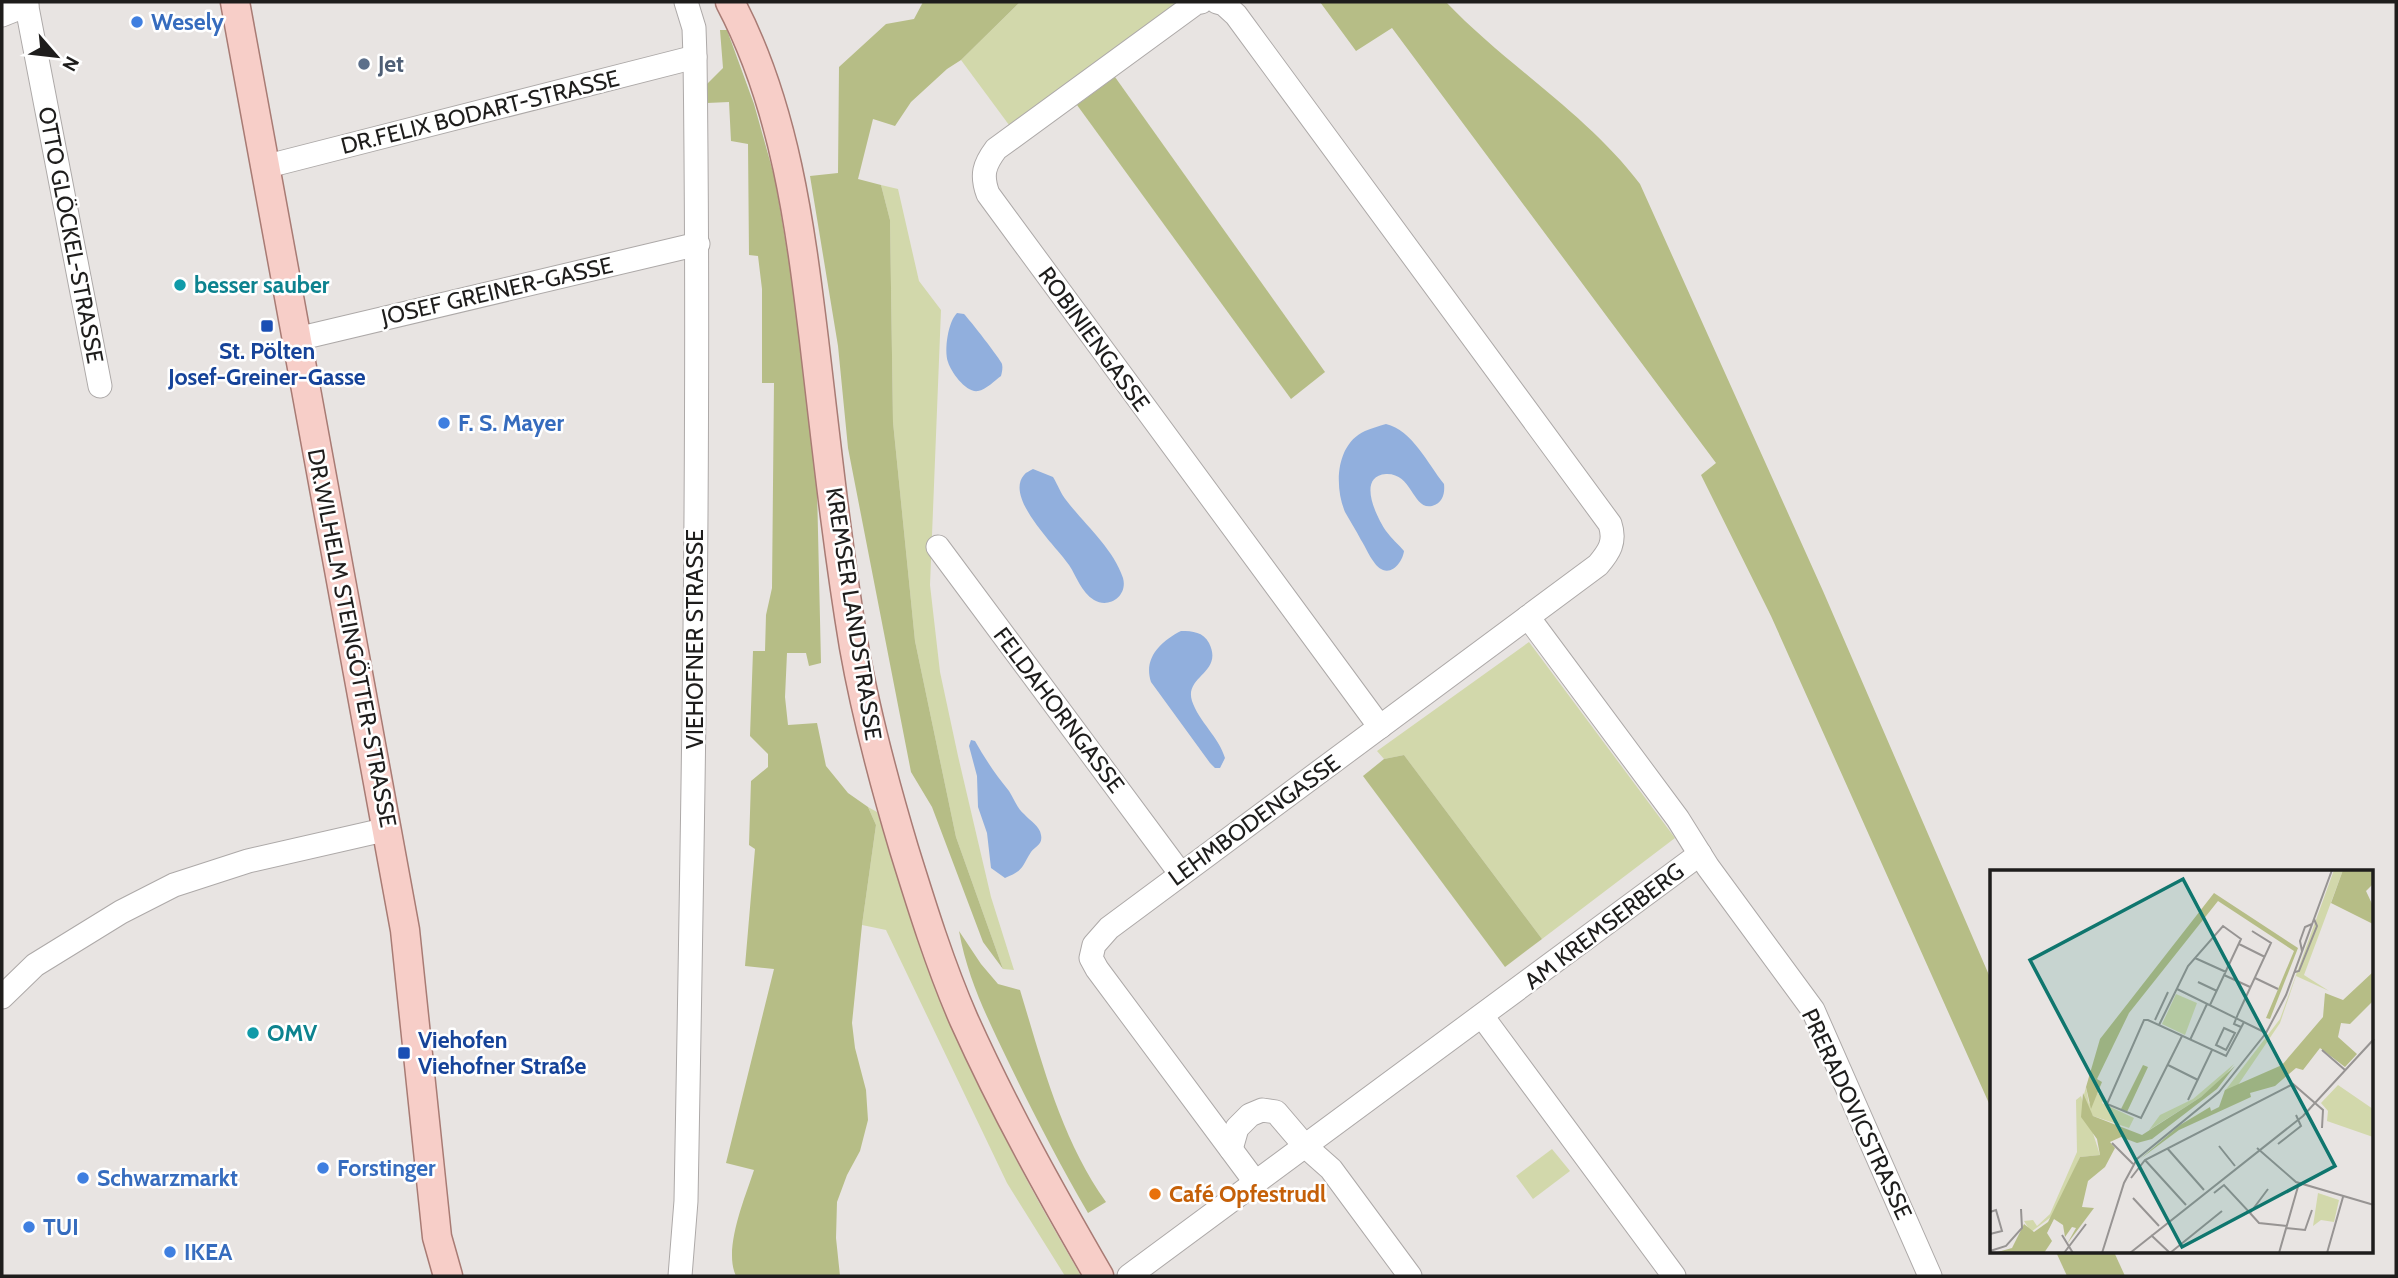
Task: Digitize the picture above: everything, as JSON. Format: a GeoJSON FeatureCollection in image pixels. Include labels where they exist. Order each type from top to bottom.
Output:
{"type":"FeatureCollection","features":[{"type":"Feature","properties":{"kind":"main road","name":"DR.WILHELM STEINGÖTTER-STRASSE"},"geometry":{"type":"LineString","coordinates":[[235,2],[405,930],[437,1237],[448,1276]]}},
{"type":"Feature","properties":{"kind":"main road","name":"KREMSER LANDSTRASSE"},"geometry":{"type":"LineString","coordinates":[[730,2],[767,90],[789,175],[806,274],[854,648],[883,777],[926,920],[963,1018],[1011,1117],[1099,1276]]}},
{"type":"Feature","properties":{"kind":"street","name":"VIEHOFNER STRASSE"},"geometry":{"type":"LineString","coordinates":[[680,1276],[687,1201],[695,740],[698,244],[694,28],[686,2]]}},
{"type":"Feature","properties":{"kind":"street","name":"ROBINIENGASSE"},"geometry":{"type":"LineString","coordinates":[[1201,2],[1196,3],[996,149],[985,163],[983,179],[988,194],[1380,727]]}},
{"type":"Feature","properties":{"kind":"street","name":"LEHMBODENGASSE"},"geometry":{"type":"LineString","coordinates":[[1217,2],[1224,4],[1236,15],[1610,524],[1613,533],[1607,555],[1598,565],[1180,873],[1109,928],[1094,945],[1091,958],[1231,1149]]}},
{"type":"Feature","properties":{"kind":"street"},"geometry":{"type":"LineString","coordinates":[[2,15],[27,4]]}},
{"type":"Feature","properties":{"kind":"street","name":"OTTO GLÖCKEL-STRASSE"},"geometry":{"type":"LineString","coordinates":[[27,4],[100,386]]}},
{"type":"Feature","properties":{"kind":"street","name":"DR.FELIX BODART-STRASSE"},"geometry":{"type":"LineString","coordinates":[[264,167],[695,57]]}},
{"type":"Feature","properties":{"kind":"street","name":"JOSEF GREINER-GASSE"},"geometry":{"type":"LineString","coordinates":[[296,339],[698,244]]}},
{"type":"Feature","properties":{"kind":"street","name":"FELDAHORNGASSE"},"geometry":{"type":"LineString","coordinates":[[937,547],[1180,873]]}},
{"type":"Feature","properties":{"kind":"street","name":"AM KREMSERBERG"},"geometry":{"type":"LineString","coordinates":[[1129,1276],[1700,855],[1678,819],[1528,617]]}},
{"type":"Feature","properties":{"kind":"street"},"geometry":{"type":"LineString","coordinates":[[7,983],[121,912],[174,885],[247,861],[388,829]]}},
{"type":"Feature","properties":{"kind":"street","name":"PRERADOVICSTRASSE"},"geometry":{"type":"LineString","coordinates":[[1700,855],[1813,1010],[1930,1276]]}},
{"type":"Feature","properties":{"kind":"street"},"geometry":{"type":"LineString","coordinates":[[1482,1016],[1674,1276]]}},
{"type":"Feature","properties":{"kind":"street"},"geometry":{"type":"LineString","coordinates":[[1256,1183],[1231,1149],[1237,1128],[1250,1115],[1262,1110],[1276,1112],[1305,1146],[1331,1169],[1410,1276]]}},
{"type":"Feature","properties":{"kind":"green space"},"geometry":{"type":"Polygon","coordinates":[[[923,2],[1020,2],[961,60],[947,69],[911,102],[895,126],[873,119],[858,179],[881,185],[890,220],[893,422],[915,641],[956,837],[1003,969],[983,942],[932,807],[911,772],[848,448],[838,346],[810,176],[838,173],[839,67],[886,24],[914,19],[923,2]]]}},
{"type":"Feature","properties":{"kind":"green space"},"geometry":{"type":"Polygon","coordinates":[[[1020,2],[1182,2],[1012,129],[961,60],[1020,2]]]}},
{"type":"Feature","properties":{"kind":"green space"},"geometry":{"type":"Polygon","coordinates":[[[1320,2],[1446,2],[1571,112],[1619,158],[1640,184],[1823,591],[1990,977],[1990,1106],[1771,616],[1701,475],[1716,463],[1392,28],[1356,51],[1320,2]]]}},
{"type":"Feature","properties":{"kind":"green space"},"geometry":{"type":"Polygon","coordinates":[[[720,30],[727,30],[754,104],[775,179],[809,405],[817,488],[821,663],[809,666],[806,653],[787,653],[785,697],[788,725],[817,723],[826,766],[848,793],[868,807],[876,825],[852,1023],[855,1048],[866,1090],[868,1120],[860,1151],[837,1202],[836,1238],[840,1276],[736,1276],[733,1265],[732,1252],[737,1223],[754,1170],[726,1163],[774,969],[745,966],[755,849],[749,845],[751,781],[768,767],[768,754],[750,736],[753,651],[765,651],[766,615],[772,588],[774,383],[762,383],[762,289],[758,256],[749,255],[748,144],[731,141],[729,102],[707,103],[707,84],[723,68],[720,30]]]}},
{"type":"Feature","properties":{"kind":"green space"},"geometry":{"type":"Polygon","coordinates":[[[1115,77],[1325,372],[1291,399],[1077,105],[1115,77]]]}},
{"type":"Feature","properties":{"kind":"green space"},"geometry":{"type":"Polygon","coordinates":[[[881,185],[898,189],[919,281],[941,310],[930,585],[940,672],[958,756],[991,897],[1014,970],[1003,969],[956,837],[915,641],[893,422],[890,220],[881,185]]]}},
{"type":"Feature","properties":{"kind":"green space"},"geometry":{"type":"Polygon","coordinates":[[[1529,642],[1675,838],[1542,939],[1404,755],[1384,759],[1377,751],[1529,642]]]}},
{"type":"Feature","properties":{"kind":"green space"},"geometry":{"type":"Polygon","coordinates":[[[1404,755],[1542,939],[1505,967],[1363,776],[1384,759],[1404,755]]]}},
{"type":"Feature","properties":{"kind":"green space"},"geometry":{"type":"Polygon","coordinates":[[[868,807],[877,812],[932,963],[993,1111],[1024,1174],[1081,1276],[1065,1276],[1007,1183],[886,930],[862,925],[876,825],[868,807]]]}},
{"type":"Feature","properties":{"kind":"green space"},"geometry":{"type":"Polygon","coordinates":[[[959,931],[998,984],[1020,990],[1054,1099],[1090,1178],[1106,1202],[1088,1213],[1037,1119],[993,1029],[973,982],[959,931]]]}},
{"type":"Feature","properties":{"kind":"green space"},"geometry":{"type":"Polygon","coordinates":[[[1552,1149],[1570,1171],[1533,1199],[1516,1176],[1552,1149]]]}},
{"type":"Feature","properties":{"kind":"green space"},"geometry":{"type":"Polygon","coordinates":[[[2057,1254],[2115,1254],[2125,1276],[2067,1276],[2057,1254]]]}},
{"type":"Feature","properties":{"kind":"water"},"geometry":{"type":"Polygon","coordinates":[[[957,313],[967,317],[1002,364],[1001,376],[978,391],[964,385],[948,362],[948,336],[957,313]]]}},
{"type":"Feature","properties":{"kind":"water"},"geometry":{"type":"Polygon","coordinates":[[[1386,424],[1395,427],[1412,440],[1444,484],[1439,503],[1425,506],[1402,479],[1395,475],[1377,476],[1372,482],[1371,498],[1378,517],[1386,531],[1404,551],[1397,565],[1387,571],[1379,568],[1373,561],[1345,512],[1339,490],[1340,467],[1348,445],[1365,431],[1386,424]]]}},
{"type":"Feature","properties":{"kind":"water"},"geometry":{"type":"Polygon","coordinates":[[[1033,469],[1053,477],[1064,498],[1113,557],[1124,584],[1116,599],[1106,603],[1090,597],[1082,589],[1069,565],[1034,522],[1021,496],[1020,485],[1025,474],[1033,469]]]}},
{"type":"Feature","properties":{"kind":"water"},"geometry":{"type":"Polygon","coordinates":[[[1181,631],[1204,636],[1212,653],[1212,661],[1193,686],[1191,693],[1195,709],[1222,750],[1225,758],[1220,768],[1215,768],[1210,763],[1151,682],[1150,665],[1156,651],[1181,631]]]}},
{"type":"Feature","properties":{"kind":"water"},"geometry":{"type":"Polygon","coordinates":[[[971,740],[975,741],[1019,809],[1040,832],[1040,843],[1021,868],[1005,878],[991,868],[987,833],[978,807],[977,776],[969,746],[971,740]]]}},
{"type":"Feature","properties":{"kind":"place","name":"Wesely"},"geometry":{"type":"Point","coordinates":[137,22]}},
{"type":"Feature","properties":{"kind":"place","name":"Jet"},"geometry":{"type":"Point","coordinates":[364,64]}},
{"type":"Feature","properties":{"kind":"place","name":"besser sauber"},"geometry":{"type":"Point","coordinates":[180,285]}},
{"type":"Feature","properties":{"kind":"place","name":"St. Pölten Josef-Greiner-Gasse"},"geometry":{"type":"Point","coordinates":[267,326]}},
{"type":"Feature","properties":{"kind":"place","name":"F. S. Mayer"},"geometry":{"type":"Point","coordinates":[444,423]}},
{"type":"Feature","properties":{"kind":"place","name":"OMV"},"geometry":{"type":"Point","coordinates":[253,1033]}},
{"type":"Feature","properties":{"kind":"place","name":"Viehofen Viehofner Straße"},"geometry":{"type":"Point","coordinates":[404,1053]}},
{"type":"Feature","properties":{"kind":"place","name":"Forstinger"},"geometry":{"type":"Point","coordinates":[323,1168]}},
{"type":"Feature","properties":{"kind":"place","name":"Schwarzmarkt"},"geometry":{"type":"Point","coordinates":[83,1178]}},
{"type":"Feature","properties":{"kind":"place","name":"Café Opfestrudl"},"geometry":{"type":"Point","coordinates":[1155,1194]}},
{"type":"Feature","properties":{"kind":"place","name":"TUI"},"geometry":{"type":"Point","coordinates":[29,1227]}},
{"type":"Feature","properties":{"kind":"place","name":"IKEA"},"geometry":{"type":"Point","coordinates":[170,1252]}}]}
